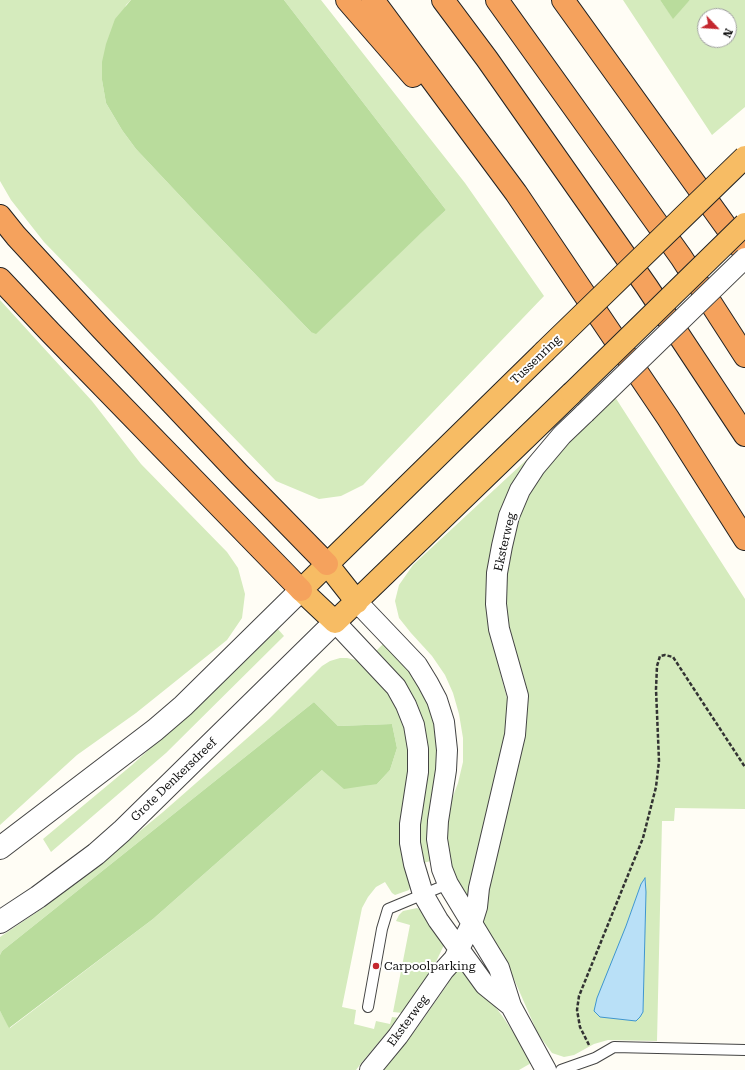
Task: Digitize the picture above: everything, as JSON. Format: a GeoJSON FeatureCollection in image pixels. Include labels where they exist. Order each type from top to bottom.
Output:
{"type":"FeatureCollection","features":[{"type":"Feature","properties":{"kind":"highway"},"geometry":{"type":"LineString","coordinates":[[347,0],[516,193]]}},
{"type":"Feature","properties":{"kind":"highway"},"geometry":{"type":"LineString","coordinates":[[374,0],[516,193],[668,418],[745,539]]}},
{"type":"Feature","properties":{"kind":"highway"},"geometry":{"type":"LineString","coordinates":[[443,0],[487,59],[647,287],[745,435]]}},
{"type":"Feature","properties":{"kind":"highway"},"geometry":{"type":"LineString","coordinates":[[497,0],[681,257],[745,356]]}},
{"type":"Feature","properties":{"kind":"highway"},"geometry":{"type":"LineString","coordinates":[[563,0],[607,59],[745,253]]}},
{"type":"Feature","properties":{"kind":"highway"},"geometry":{"type":"LineString","coordinates":[[578,0],[607,59]]}},
{"type":"Feature","properties":{"kind":"highway","name":"Tussenring"},"geometry":{"type":"LineString","coordinates":[[301,590],[745,157]]}},
{"type":"Feature","properties":{"kind":"highway"},"geometry":{"type":"LineString","coordinates":[[0,216],[16,236],[101,328],[238,473],[327,564],[357,602]]}},
{"type":"Feature","properties":{"kind":"highway"},"geometry":{"type":"LineString","coordinates":[[0,279],[301,590],[335,622],[745,224]]}},
{"type":"Feature","properties":{"kind":"street","name":"Eksterweg"},"geometry":{"type":"LineString","coordinates":[[370,1070],[398,1036],[444,970],[447,954],[456,946],[469,918],[479,888],[515,735],[518,696],[499,629],[496,604],[497,574],[507,524],[520,490],[535,468],[562,435],[745,258]]}},
{"type":"Feature","properties":{"kind":"street"},"geometry":{"type":"LineString","coordinates":[[0,848],[155,730],[183,706],[301,590]]}},
{"type":"Feature","properties":{"kind":"street"},"geometry":{"type":"LineString","coordinates":[[357,602],[417,665],[437,700],[444,722],[447,750],[446,770],[437,838],[442,869],[448,884],[499,968],[511,1006],[546,1070]]}},
{"type":"Feature","properties":{"kind":"street"},"geometry":{"type":"LineString","coordinates":[[335,622],[384,672],[396,687],[406,705],[414,725],[418,749],[418,772],[410,824],[410,843],[414,864],[423,894],[438,920],[486,985],[511,1006]]}},
{"type":"Feature","properties":{"kind":"street","name":"Grote Denkersdreef"},"geometry":{"type":"LineString","coordinates":[[0,922],[68,876],[106,845],[335,622]]}},
{"type":"Feature","properties":{"kind":"lane"},"geometry":{"type":"LineString","coordinates":[[368,1007],[382,929],[388,909],[448,884]]}},
{"type":"Feature","properties":{"kind":"lane"},"geometry":{"type":"LineString","coordinates":[[560,1070],[595,1058],[614,1046],[745,1050]]}},
{"type":"Feature","properties":{"kind":"path"},"geometry":{"type":"LineString","coordinates":[[595,1058],[580,1027],[577,1010],[579,996],[643,838],[656,787],[659,761],[656,689],[657,666],[660,656],[665,655],[673,657],[745,768]]}},
{"type":"Feature","properties":{"kind":"green space"},"geometry":{"type":"Polygon","coordinates":[[[0,0],[131,0],[126,5],[102,80],[106,103],[122,130],[136,149],[311,332],[446,210],[284,0],[321,0],[465,183],[544,296],[363,485],[341,496],[319,499],[276,481],[44,242],[11,200],[0,181],[0,0]]]}},
{"type":"Feature","properties":{"kind":"green space"},"geometry":{"type":"Polygon","coordinates":[[[131,0],[284,0],[446,210],[316,334],[311,332],[136,149],[122,130],[106,103],[102,80],[102,62],[106,44],[115,19],[131,0]]]}},
{"type":"Feature","properties":{"kind":"green space"},"geometry":{"type":"Polygon","coordinates":[[[623,0],[660,0],[673,18],[690,0],[745,0],[745,107],[712,135],[623,0]]]}},
{"type":"Feature","properties":{"kind":"green space"},"geometry":{"type":"Polygon","coordinates":[[[660,0],[690,0],[673,19],[660,0]]]}},
{"type":"Feature","properties":{"kind":"green space"},"geometry":{"type":"Polygon","coordinates":[[[0,300],[92,401],[141,464],[227,552],[238,568],[245,594],[242,618],[227,640],[136,713],[77,755],[0,825],[0,300]]]}},
{"type":"Feature","properties":{"kind":"green space"},"geometry":{"type":"Polygon","coordinates":[[[615,397],[745,599],[745,809],[675,808],[674,821],[662,821],[657,1041],[608,1040],[594,1044],[574,1055],[564,1057],[552,1053],[538,1034],[510,970],[479,919],[495,864],[519,754],[510,636],[505,595],[508,552],[519,515],[539,476],[559,450],[615,397]],[[645,878],[641,884],[626,926],[643,1012],[646,892],[645,878]]]}},
{"type":"Feature","properties":{"kind":"green space"},"geometry":{"type":"Polygon","coordinates":[[[536,451],[491,553],[486,586],[492,642],[508,702],[503,749],[472,885],[466,897],[447,865],[446,815],[458,783],[463,762],[463,738],[459,714],[453,693],[445,675],[432,656],[399,618],[395,601],[399,585],[413,565],[536,451]]]}},
{"type":"Feature","properties":{"kind":"green space"},"geometry":{"type":"Polygon","coordinates":[[[277,628],[284,636],[166,753],[51,852],[43,839],[132,765],[205,698],[277,628]]]}},
{"type":"Feature","properties":{"kind":"green space"},"geometry":{"type":"Polygon","coordinates":[[[386,641],[417,676],[442,740],[434,860],[420,864],[416,834],[427,763],[374,653],[386,641]]]}},
{"type":"Feature","properties":{"kind":"green space"},"geometry":{"type":"Polygon","coordinates":[[[340,658],[356,660],[365,665],[391,692],[408,728],[411,885],[409,890],[395,895],[385,882],[376,887],[368,897],[362,908],[342,1007],[356,1010],[354,1024],[374,1029],[376,1021],[390,1024],[392,1017],[399,1018],[356,1070],[0,1070],[0,1011],[10,1028],[153,919],[322,770],[377,784],[390,770],[397,748],[392,724],[338,726],[314,702],[2,951],[0,955],[0,937],[46,906],[118,849],[163,812],[269,719],[322,666],[330,661],[340,658]]]}},
{"type":"Feature","properties":{"kind":"green space"},"geometry":{"type":"Polygon","coordinates":[[[314,702],[338,726],[392,724],[397,748],[390,770],[377,784],[344,789],[322,770],[153,919],[9,1028],[0,1011],[0,955],[2,951],[314,702]]]}},
{"type":"Feature","properties":{"kind":"green space"},"geometry":{"type":"Polygon","coordinates":[[[417,908],[423,911],[445,943],[430,974],[403,1013],[393,1012],[410,925],[396,921],[403,911],[417,908]]]}},
{"type":"Feature","properties":{"kind":"green space"},"geometry":{"type":"Polygon","coordinates":[[[461,961],[503,1017],[533,1062],[519,1070],[383,1070],[417,1028],[447,985],[461,961]]]}},
{"type":"Feature","properties":{"kind":"water"},"geometry":{"type":"Polygon","coordinates":[[[645,878],[646,892],[643,1012],[636,1021],[600,1017],[594,1011],[597,998],[641,884],[645,878]]]}},
{"type":"Feature","properties":{"kind":"place","name":"Carpoolparking"},"geometry":{"type":"Point","coordinates":[376,966]}}]}
